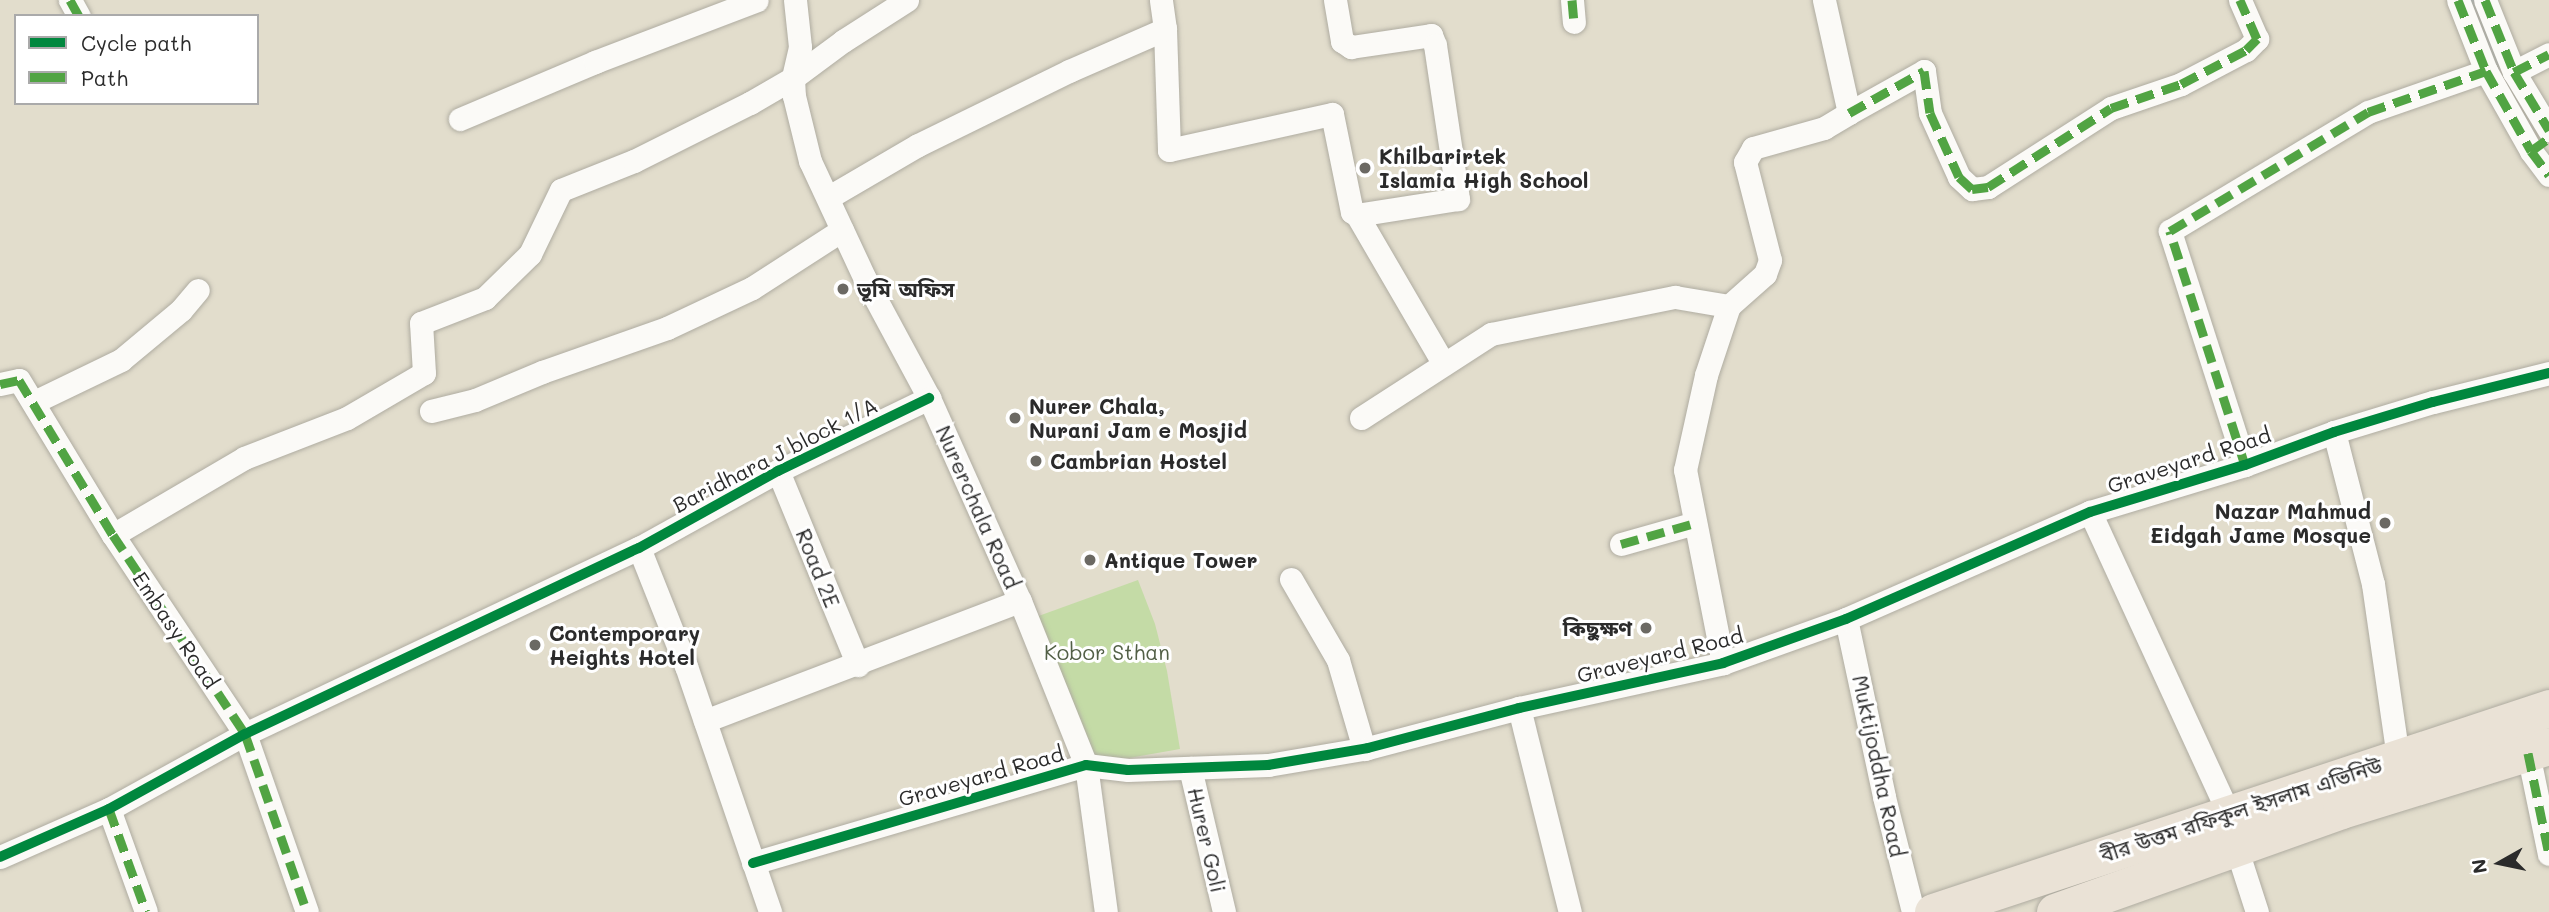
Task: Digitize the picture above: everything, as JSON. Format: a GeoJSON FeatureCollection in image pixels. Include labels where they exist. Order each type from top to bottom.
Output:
{"type":"FeatureCollection","features":[{"type":"Feature","properties":{"kind":"main road","name":"বীর উত্তম রফিকুল ইসলাম এভিনিউ"},"geometry":{"type":"LineString","coordinates":[[2055,912],[2232,830],[2398,758],[2549,708]]}},
{"type":"Feature","properties":{"kind":"main road","name":"বীর উত্তম রফিকুল ইসলাম এভিনিউ"},"geometry":{"type":"LineString","coordinates":[[1933,912],[2232,830],[2341,810],[2538,750]]}},
{"type":"Feature","properties":{"kind":"street"},"geometry":{"type":"LineString","coordinates":[[460,119],[595,62],[757,0]]}},
{"type":"Feature","properties":{"kind":"street","name":"Nurerchala Road"},"geometry":{"type":"LineString","coordinates":[[794,0],[800,47],[793,78],[799,124],[810,161],[842,230],[929,398],[1020,601],[1086,765],[1103,911]]}},
{"type":"Feature","properties":{"kind":"street"},"geometry":{"type":"LineString","coordinates":[[113,535],[244,458],[347,418],[424,373],[421,323],[485,298],[530,254],[561,190],[677,141],[793,78],[843,41],[907,0]]}},
{"type":"Feature","properties":{"kind":"street"},"geometry":{"type":"LineString","coordinates":[[1161,0],[1165,29],[1169,150],[1332,114],[1352,212],[1357,215],[1443,363]]}},
{"type":"Feature","properties":{"kind":"street"},"geometry":{"type":"LineString","coordinates":[[1335,0],[1342,41],[1351,47],[1431,35],[1458,199],[1357,215]]}},
{"type":"Feature","properties":{"kind":"street"},"geometry":{"type":"LineString","coordinates":[[1825,0],[1849,113]]}},
{"type":"Feature","properties":{"kind":"street"},"geometry":{"type":"LineString","coordinates":[[1723,663],[1685,471],[1706,375],[1729,306],[1765,274],[1770,260],[1746,173],[1745,162],[1753,148],[1824,128],[1924,71],[1930,113],[1959,177],[1972,189],[1987,187],[2111,108],[2181,84],[2246,50],[2257,39],[2240,0]]}},
{"type":"Feature","properties":{"kind":"street"},"geometry":{"type":"LineString","coordinates":[[2458,0],[2486,71],[2540,145],[2549,175]]}},
{"type":"Feature","properties":{"kind":"street"},"geometry":{"type":"LineString","coordinates":[[2485,0],[2514,72],[2549,130]]}},
{"type":"Feature","properties":{"kind":"street"},"geometry":{"type":"LineString","coordinates":[[829,197],[918,145],[1069,71],[1165,29]]}},
{"type":"Feature","properties":{"kind":"street"},"geometry":{"type":"LineString","coordinates":[[2514,72],[2549,54]]}},
{"type":"Feature","properties":{"kind":"street"},"geometry":{"type":"LineString","coordinates":[[2245,465],[2170,231],[2368,112],[2486,71]]}},
{"type":"Feature","properties":{"kind":"street"},"geometry":{"type":"LineString","coordinates":[[431,411],[475,400],[542,372],[667,328],[752,288],[842,230]]}},
{"type":"Feature","properties":{"kind":"street"},"geometry":{"type":"LineString","coordinates":[[34,402],[121,360],[181,310],[198,290]]}},
{"type":"Feature","properties":{"kind":"street"},"geometry":{"type":"LineString","coordinates":[[1360,418],[1491,334],[1675,297],[1729,306]]}},
{"type":"Feature","properties":{"kind":"street","name":"Graveyard Road"},"geometry":{"type":"LineString","coordinates":[[753,863],[1086,765],[1128,770],[1268,765],[1364,748],[1519,708],[1723,663],[1846,619],[2090,512],[2245,465],[2334,432],[2433,402],[2549,373]]}},
{"type":"Feature","properties":{"kind":"street","name":"Embasy Road"},"geometry":{"type":"LineString","coordinates":[[0,384],[19,380],[113,535],[245,734],[307,912]]}},
{"type":"Feature","properties":{"kind":"street","name":"Baridhara J block 1/A"},"geometry":{"type":"LineString","coordinates":[[0,857],[109,809],[245,734],[639,548],[778,471],[929,398]]}},
{"type":"Feature","properties":{"kind":"street"},"geometry":{"type":"LineString","coordinates":[[2334,432],[2373,584],[2398,758]]}},
{"type":"Feature","properties":{"kind":"street","name":"Road 2E"},"geometry":{"type":"LineString","coordinates":[[778,471],[858,665]]}},
{"type":"Feature","properties":{"kind":"street"},"geometry":{"type":"LineString","coordinates":[[2090,512],[2232,830],[2257,912]]}},
{"type":"Feature","properties":{"kind":"street"},"geometry":{"type":"LineString","coordinates":[[1621,544],[1695,523]]}},
{"type":"Feature","properties":{"kind":"street"},"geometry":{"type":"LineString","coordinates":[[639,548],[705,721],[770,912]]}},
{"type":"Feature","properties":{"kind":"street"},"geometry":{"type":"LineString","coordinates":[[1292,579],[1338,660],[1364,748]]}},
{"type":"Feature","properties":{"kind":"street"},"geometry":{"type":"LineString","coordinates":[[705,721],[858,665],[1020,601]]}},
{"type":"Feature","properties":{"kind":"street","name":"Muktijoddha Road"},"geometry":{"type":"LineString","coordinates":[[1846,619],[1884,797],[1913,912]]}},
{"type":"Feature","properties":{"kind":"street"},"geometry":{"type":"LineString","coordinates":[[1519,708],[1570,912]]}},
{"type":"Feature","properties":{"kind":"street"},"geometry":{"type":"LineString","coordinates":[[2538,750],[2549,854]]}},
{"type":"Feature","properties":{"kind":"street","name":"Hurer Goli"},"geometry":{"type":"LineString","coordinates":[[1191,768],[1224,912]]}},
{"type":"Feature","properties":{"kind":"street"},"geometry":{"type":"LineString","coordinates":[[109,809],[146,912]]}},
{"type":"Feature","properties":{"kind":"green space","name":"Kobor Sthan"},"geometry":{"type":"Polygon","coordinates":[[[1138,580],[1155,624],[1167,671],[1180,749],[1095,764],[1033,618],[1138,580]]]}},
{"type":"Feature","properties":{"kind":"waterway"},"geometry":{"type":"LineString","coordinates":[[2472,0],[2491,54],[2503,72]]}},
{"type":"Feature","properties":{"kind":"marked path"},"geometry":{"type":"LineString","coordinates":[[70,0],[78,14]]}},
{"type":"Feature","properties":{"kind":"marked path"},"geometry":{"type":"LineString","coordinates":[[1572,0],[1574,22]]}},
{"type":"Feature","properties":{"kind":"marked path"},"geometry":{"type":"LineString","coordinates":[[1849,113],[1924,71],[1930,113],[1959,177],[1972,189],[1988,187],[2111,108],[2181,84],[2246,50],[2257,39],[2240,0]]}},
{"type":"Feature","properties":{"kind":"marked path"},"geometry":{"type":"LineString","coordinates":[[2458,0],[2486,71]]}},
{"type":"Feature","properties":{"kind":"marked path"},"geometry":{"type":"LineString","coordinates":[[2485,0],[2514,72],[2549,130]]}},
{"type":"Feature","properties":{"kind":"marked path"},"geometry":{"type":"LineString","coordinates":[[2514,72],[2549,54]]}},
{"type":"Feature","properties":{"kind":"marked path"},"geometry":{"type":"LineString","coordinates":[[2245,465],[2170,231],[2368,112],[2486,71],[2531,151],[2549,175]]}},
{"type":"Feature","properties":{"kind":"marked path"},"geometry":{"type":"LineString","coordinates":[[2531,151],[2549,138]]}},
{"type":"Feature","properties":{"kind":"marked path"},"geometry":{"type":"LineString","coordinates":[[0,384],[19,380],[113,535],[245,734],[307,912]]}},
{"type":"Feature","properties":{"kind":"marked path"},"geometry":{"type":"LineString","coordinates":[[1621,544],[1695,523]]}},
{"type":"Feature","properties":{"kind":"marked path"},"geometry":{"type":"LineString","coordinates":[[2528,753],[2549,854]]}},
{"type":"Feature","properties":{"kind":"marked path"},"geometry":{"type":"LineString","coordinates":[[109,809],[146,912]]}},
{"type":"Feature","properties":{"kind":"cycle path"},"geometry":{"type":"LineString","coordinates":[[753,863],[1086,765],[1128,770],[1268,765],[1368,748],[1519,708],[1723,663],[1846,619],[2090,512],[2245,465],[2334,432],[2433,402],[2549,373]]}},
{"type":"Feature","properties":{"kind":"cycle path"},"geometry":{"type":"LineString","coordinates":[[0,857],[109,809],[245,734],[639,548],[778,471],[929,398]]}},
{"type":"Feature","properties":{"kind":"place","name":"Khilbarirtek Islamia High School"},"geometry":{"type":"Point","coordinates":[1365,168]}},
{"type":"Feature","properties":{"kind":"place","name":"ভূমি অফিস"},"geometry":{"type":"Point","coordinates":[843,289]}},
{"type":"Feature","properties":{"kind":"place","name":"Nurer Chala, Nurani Jam e Mosjid"},"geometry":{"type":"Point","coordinates":[1015,418]}},
{"type":"Feature","properties":{"kind":"place","name":"Cambrian Hostel"},"geometry":{"type":"Point","coordinates":[1036,461]}},
{"type":"Feature","properties":{"kind":"place","name":"Nazar Mahmud Eidgah Jame Mosque"},"geometry":{"type":"Point","coordinates":[2385,523]}},
{"type":"Feature","properties":{"kind":"place","name":"Antique Tower"},"geometry":{"type":"Point","coordinates":[1090,560]}},
{"type":"Feature","properties":{"kind":"place","name":"কিছুক্ষণ"},"geometry":{"type":"Point","coordinates":[1646,628]}},
{"type":"Feature","properties":{"kind":"place","name":"Contemporary Heights Hotel"},"geometry":{"type":"Point","coordinates":[535,645]}}]}
